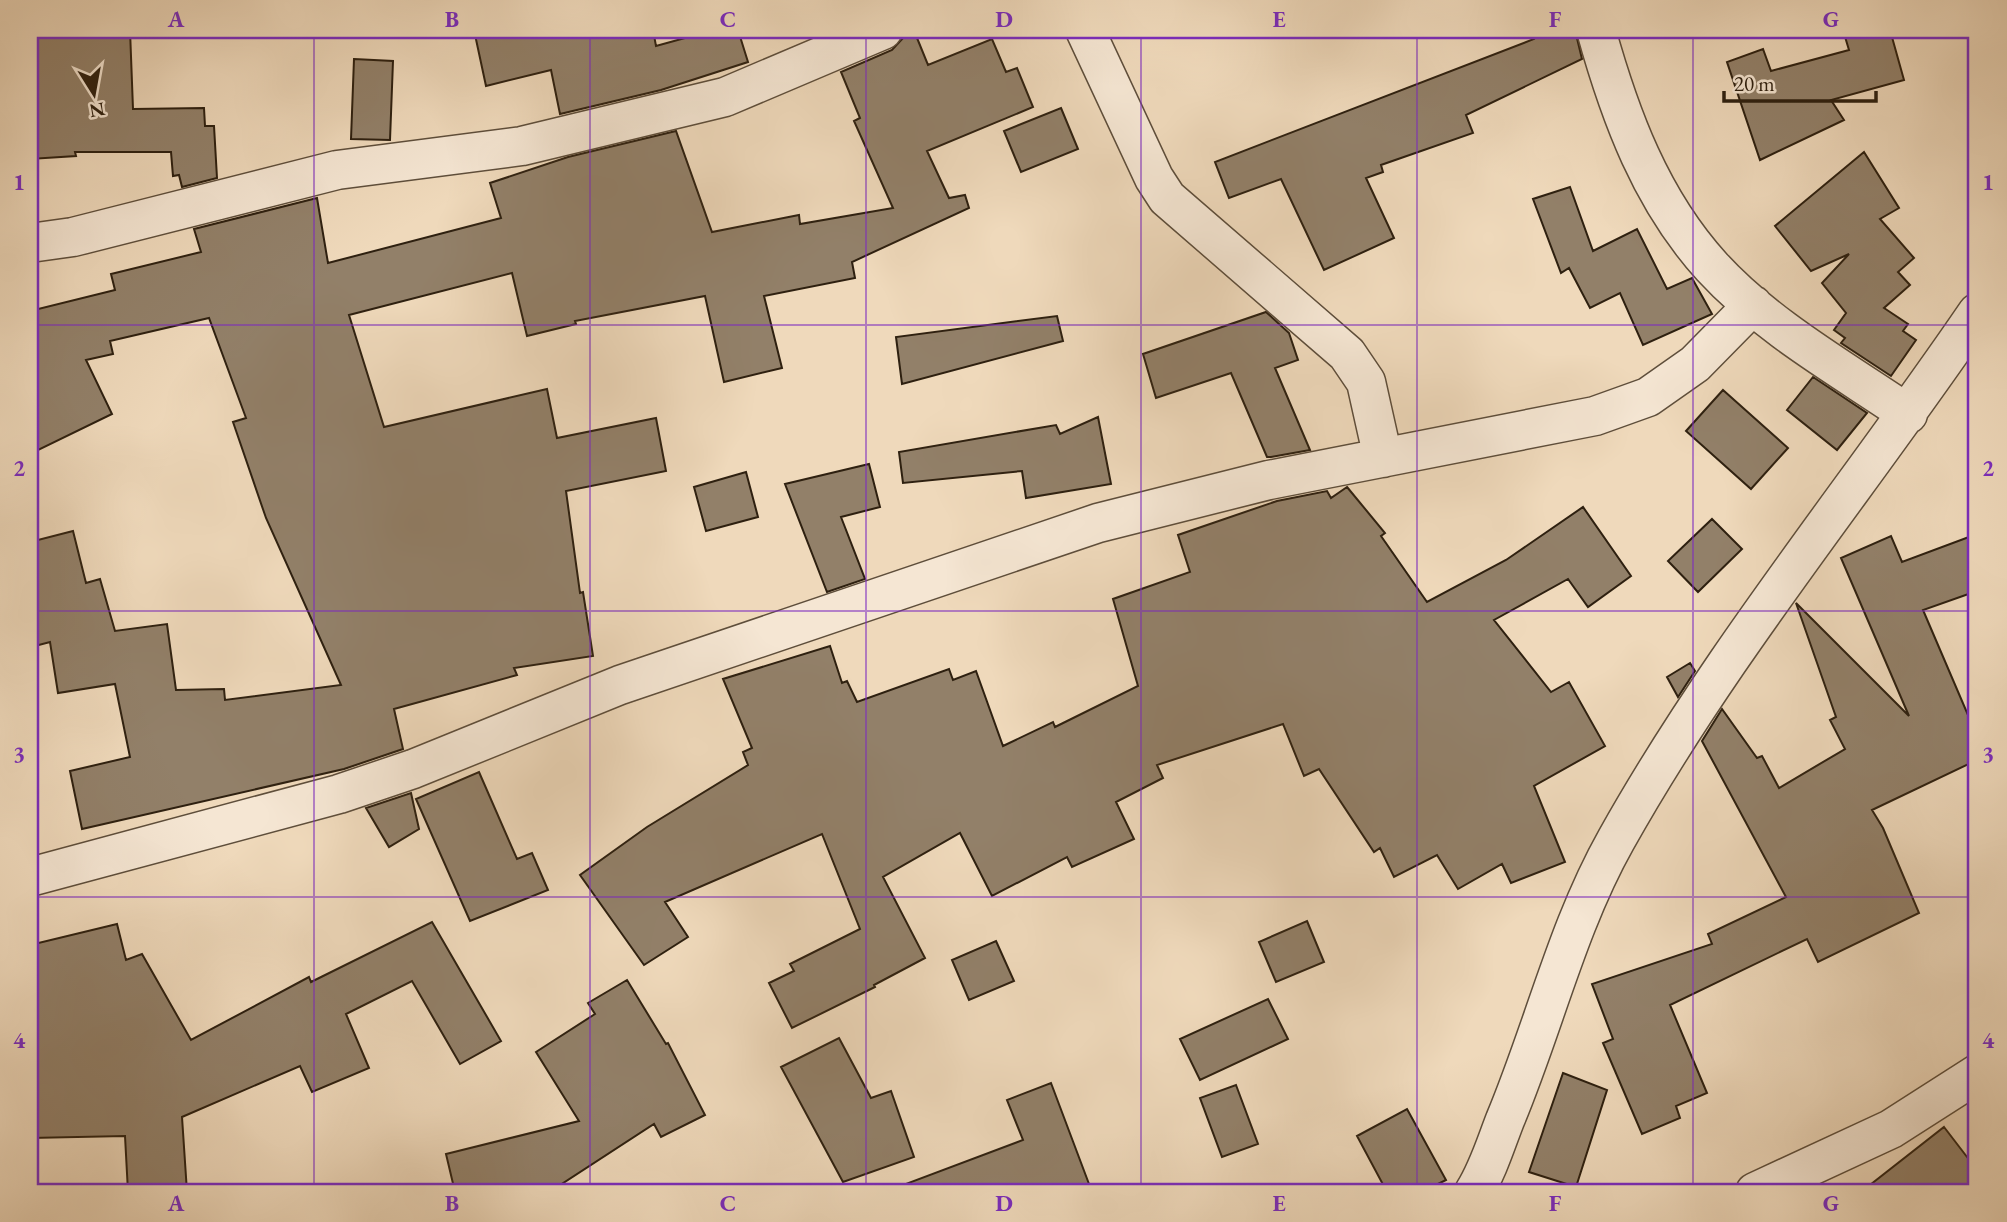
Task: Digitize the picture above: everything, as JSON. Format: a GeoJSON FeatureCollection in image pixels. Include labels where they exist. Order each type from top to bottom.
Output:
{"type":"FeatureCollection","features":[{"type":"Feature","properties":{"kind":"street"},"geometry":{"type":"LineString","coordinates":[[30,243],[73,237],[337,170],[522,146],[637,120],[725,97],[883,30]]}},
{"type":"Feature","properties":{"kind":"street"},"geometry":{"type":"LineString","coordinates":[[1085,30],[1154,178],[1167,198],[1347,354],[1366,382],[1382,457]]}},
{"type":"Feature","properties":{"kind":"street"},"geometry":{"type":"LineString","coordinates":[[1596,30],[1614,93],[1640,160],[1676,218],[1712,266],[1753,305],[1794,337],[1908,414]]}},
{"type":"Feature","properties":{"kind":"street"},"geometry":{"type":"LineString","coordinates":[[30,877],[339,794],[413,769],[620,685],[1098,523],[1269,480],[1595,416],[1647,397],[1695,364],[1753,305]]}},
{"type":"Feature","properties":{"kind":"street"},"geometry":{"type":"LineString","coordinates":[[1474,1192],[1528,1065],[1577,923],[1615,842],[1693,711],[1908,414],[1977,313]]}},
{"type":"Feature","properties":{"kind":"street"},"geometry":{"type":"LineString","coordinates":[[1755,1192],[1891,1129],[1977,1074]]}},
{"type":"Feature","properties":{"kind":"building"},"geometry":{"type":"Polygon","coordinates":[[[30,30],[130,30],[133,109],[204,108],[205,126],[214,126],[217,178],[182,187],[179,175],[173,176],[171,152],[75,152],[76,156],[30,159],[30,30]]]}},
{"type":"Feature","properties":{"kind":"building"},"geometry":{"type":"Polygon","coordinates":[[[474,30],[653,30],[656,46],[714,30],[738,30],[748,62],[661,90],[560,114],[551,70],[486,86],[474,30]]]}},
{"type":"Feature","properties":{"kind":"building"},"geometry":{"type":"Polygon","coordinates":[[[1532,30],[1575,30],[1582,59],[1466,115],[1473,133],[1381,165],[1383,172],[1366,178],[1394,238],[1324,270],[1281,179],[1229,198],[1215,162],[1534,39],[1532,30]]]}},
{"type":"Feature","properties":{"kind":"building"},"geometry":{"type":"Polygon","coordinates":[[[1843,30],[1890,30],[1904,80],[1831,100],[1844,120],[1760,160],[1727,62],[1763,49],[1771,71],[1849,50],[1843,30]]]}},
{"type":"Feature","properties":{"kind":"building"},"geometry":{"type":"Polygon","coordinates":[[[915,33],[928,65],[992,39],[1006,72],[1017,68],[1033,107],[927,151],[949,198],[965,195],[969,208],[852,262],[855,278],[764,296],[782,368],[724,382],[705,296],[575,321],[576,324],[527,336],[512,273],[349,315],[384,427],[547,389],[557,438],[656,418],[666,471],[566,491],[580,593],[583,592],[593,656],[514,668],[517,675],[394,709],[403,749],[344,769],[82,829],[70,771],[130,757],[115,684],[58,693],[50,642],[35,646],[30,623],[30,542],[73,531],[86,583],[100,579],[115,631],[167,624],[176,690],[224,689],[225,700],[341,685],[266,518],[233,422],[246,418],[209,318],[110,341],[113,354],[86,360],[112,414],[30,454],[30,311],[115,290],[111,274],[201,252],[194,229],[317,198],[328,263],[501,218],[490,183],[568,157],[676,131],[712,232],[799,215],[800,224],[893,208],[854,121],[860,118],[841,72],[892,50],[903,38],[915,33]]]}},
{"type":"Feature","properties":{"kind":"building"},"geometry":{"type":"Polygon","coordinates":[[[354,59],[393,61],[390,140],[351,139],[354,59]]]}},
{"type":"Feature","properties":{"kind":"building"},"geometry":{"type":"Polygon","coordinates":[[[1061,108],[1078,149],[1021,172],[1004,131],[1061,108]]]}},
{"type":"Feature","properties":{"kind":"building"},"geometry":{"type":"Polygon","coordinates":[[[1864,152],[1899,208],[1880,219],[1914,258],[1898,272],[1910,285],[1884,308],[1908,324],[1903,331],[1916,340],[1891,376],[1841,343],[1845,338],[1834,330],[1846,313],[1822,283],[1849,254],[1811,271],[1775,226],[1864,152]]]}},
{"type":"Feature","properties":{"kind":"building"},"geometry":{"type":"Polygon","coordinates":[[[1570,187],[1593,251],[1637,229],[1667,289],[1692,278],[1712,314],[1643,345],[1620,293],[1590,308],[1569,268],[1561,273],[1533,199],[1570,187]]]}},
{"type":"Feature","properties":{"kind":"building"},"geometry":{"type":"Polygon","coordinates":[[[1266,312],[1289,333],[1298,360],[1275,368],[1310,450],[1271,457],[1267,457],[1231,373],[1156,398],[1143,354],[1266,312]]]}},
{"type":"Feature","properties":{"kind":"building"},"geometry":{"type":"Polygon","coordinates":[[[1057,316],[1063,341],[902,384],[896,337],[1057,316]]]}},
{"type":"Feature","properties":{"kind":"building"},"geometry":{"type":"Polygon","coordinates":[[[1813,377],[1867,413],[1837,450],[1787,410],[1813,377]]]}},
{"type":"Feature","properties":{"kind":"building"},"geometry":{"type":"Polygon","coordinates":[[[1723,390],[1788,448],[1751,489],[1686,431],[1723,390]]]}},
{"type":"Feature","properties":{"kind":"building"},"geometry":{"type":"Polygon","coordinates":[[[1098,417],[1111,484],[1026,498],[1022,471],[903,483],[899,452],[1056,425],[1060,434],[1098,417]]]}},
{"type":"Feature","properties":{"kind":"building"},"geometry":{"type":"Polygon","coordinates":[[[869,464],[880,507],[841,517],[865,579],[827,592],[785,484],[869,464]]]}},
{"type":"Feature","properties":{"kind":"building"},"geometry":{"type":"Polygon","coordinates":[[[746,472],[758,517],[706,531],[694,487],[746,472]]]}},
{"type":"Feature","properties":{"kind":"building"},"geometry":{"type":"Polygon","coordinates":[[[1347,487],[1385,533],[1381,536],[1427,602],[1506,560],[1583,507],[1631,576],[1588,607],[1568,579],[1494,620],[1551,692],[1569,682],[1605,746],[1534,786],[1565,862],[1511,883],[1502,864],[1458,889],[1437,855],[1394,877],[1380,848],[1374,852],[1319,769],[1304,776],[1283,724],[1157,765],[1163,778],[1116,802],[1134,839],[1072,867],[1067,857],[992,896],[960,833],[883,877],[925,958],[874,985],[875,987],[792,1028],[769,983],[794,971],[790,964],[860,929],[822,834],[665,902],[688,937],[644,965],[580,875],[647,827],[748,765],[743,752],[752,748],[723,679],[830,646],[842,683],[847,681],[857,702],[949,669],[953,680],[976,671],[1003,746],[1053,722],[1055,727],[1138,686],[1113,599],[1190,572],[1178,535],[1277,501],[1327,491],[1331,498],[1347,487]]]}},
{"type":"Feature","properties":{"kind":"building"},"geometry":{"type":"Polygon","coordinates":[[[1712,519],[1742,549],[1698,592],[1668,561],[1712,519]]]}},
{"type":"Feature","properties":{"kind":"building"},"geometry":{"type":"Polygon","coordinates":[[[1977,534],[1977,591],[1923,610],[1977,736],[1977,760],[1872,810],[1883,828],[1919,913],[1818,962],[1807,939],[1670,1005],[1707,1093],[1676,1106],[1680,1118],[1642,1134],[1603,1043],[1613,1039],[1592,984],[1712,944],[1708,934],[1786,897],[1702,741],[1722,709],[1757,758],[1762,756],[1779,788],[1845,749],[1830,720],[1836,717],[1796,603],[1909,716],[1841,558],[1891,536],[1902,562],[1977,534]]]}},
{"type":"Feature","properties":{"kind":"building"},"geometry":{"type":"Polygon","coordinates":[[[1690,663],[1695,671],[1678,697],[1667,677],[1690,663]]]}},
{"type":"Feature","properties":{"kind":"building"},"geometry":{"type":"Polygon","coordinates":[[[479,772],[517,859],[532,853],[548,890],[470,921],[416,799],[479,772]]]}},
{"type":"Feature","properties":{"kind":"building"},"geometry":{"type":"Polygon","coordinates":[[[411,793],[419,829],[389,847],[366,808],[411,793]]]}},
{"type":"Feature","properties":{"kind":"building"},"geometry":{"type":"Polygon","coordinates":[[[1307,921],[1324,962],[1276,982],[1259,942],[1307,921]]]}},
{"type":"Feature","properties":{"kind":"building"},"geometry":{"type":"Polygon","coordinates":[[[432,922],[501,1041],[460,1064],[412,981],[346,1014],[369,1068],[312,1092],[300,1066],[182,1117],[187,1192],[128,1192],[125,1136],[30,1138],[30,945],[117,924],[126,960],[142,954],[191,1040],[309,977],[311,982],[432,922]]]}},
{"type":"Feature","properties":{"kind":"building"},"geometry":{"type":"Polygon","coordinates":[[[996,941],[1014,981],[969,1000],[952,960],[996,941]]]}},
{"type":"Feature","properties":{"kind":"building"},"geometry":{"type":"Polygon","coordinates":[[[627,980],[666,1044],[668,1043],[705,1115],[661,1137],[654,1124],[557,1187],[536,1192],[455,1192],[446,1154],[579,1121],[536,1052],[595,1014],[588,1003],[627,980]]]}},
{"type":"Feature","properties":{"kind":"building"},"geometry":{"type":"Polygon","coordinates":[[[1268,999],[1288,1039],[1200,1080],[1180,1039],[1268,999]]]}},
{"type":"Feature","properties":{"kind":"building"},"geometry":{"type":"Polygon","coordinates":[[[839,1038],[871,1098],[891,1091],[914,1157],[843,1182],[781,1067],[839,1038]]]}},
{"type":"Feature","properties":{"kind":"building"},"geometry":{"type":"Polygon","coordinates":[[[1563,1073],[1607,1090],[1576,1187],[1529,1172],[1563,1073]]]}},
{"type":"Feature","properties":{"kind":"building"},"geometry":{"type":"Polygon","coordinates":[[[1051,1083],[1092,1192],[896,1192],[895,1188],[1023,1140],[1007,1100],[1051,1083]]]}},
{"type":"Feature","properties":{"kind":"building"},"geometry":{"type":"Polygon","coordinates":[[[1236,1085],[1258,1144],[1222,1157],[1200,1098],[1236,1085]]]}},
{"type":"Feature","properties":{"kind":"building"},"geometry":{"type":"Polygon","coordinates":[[[1407,1109],[1446,1180],[1422,1192],[1387,1192],[1357,1136],[1407,1109]]]}},
{"type":"Feature","properties":{"kind":"building"},"geometry":{"type":"Polygon","coordinates":[[[1944,1127],[1977,1170],[1977,1192],[1861,1192],[1944,1127]]]}}]}
